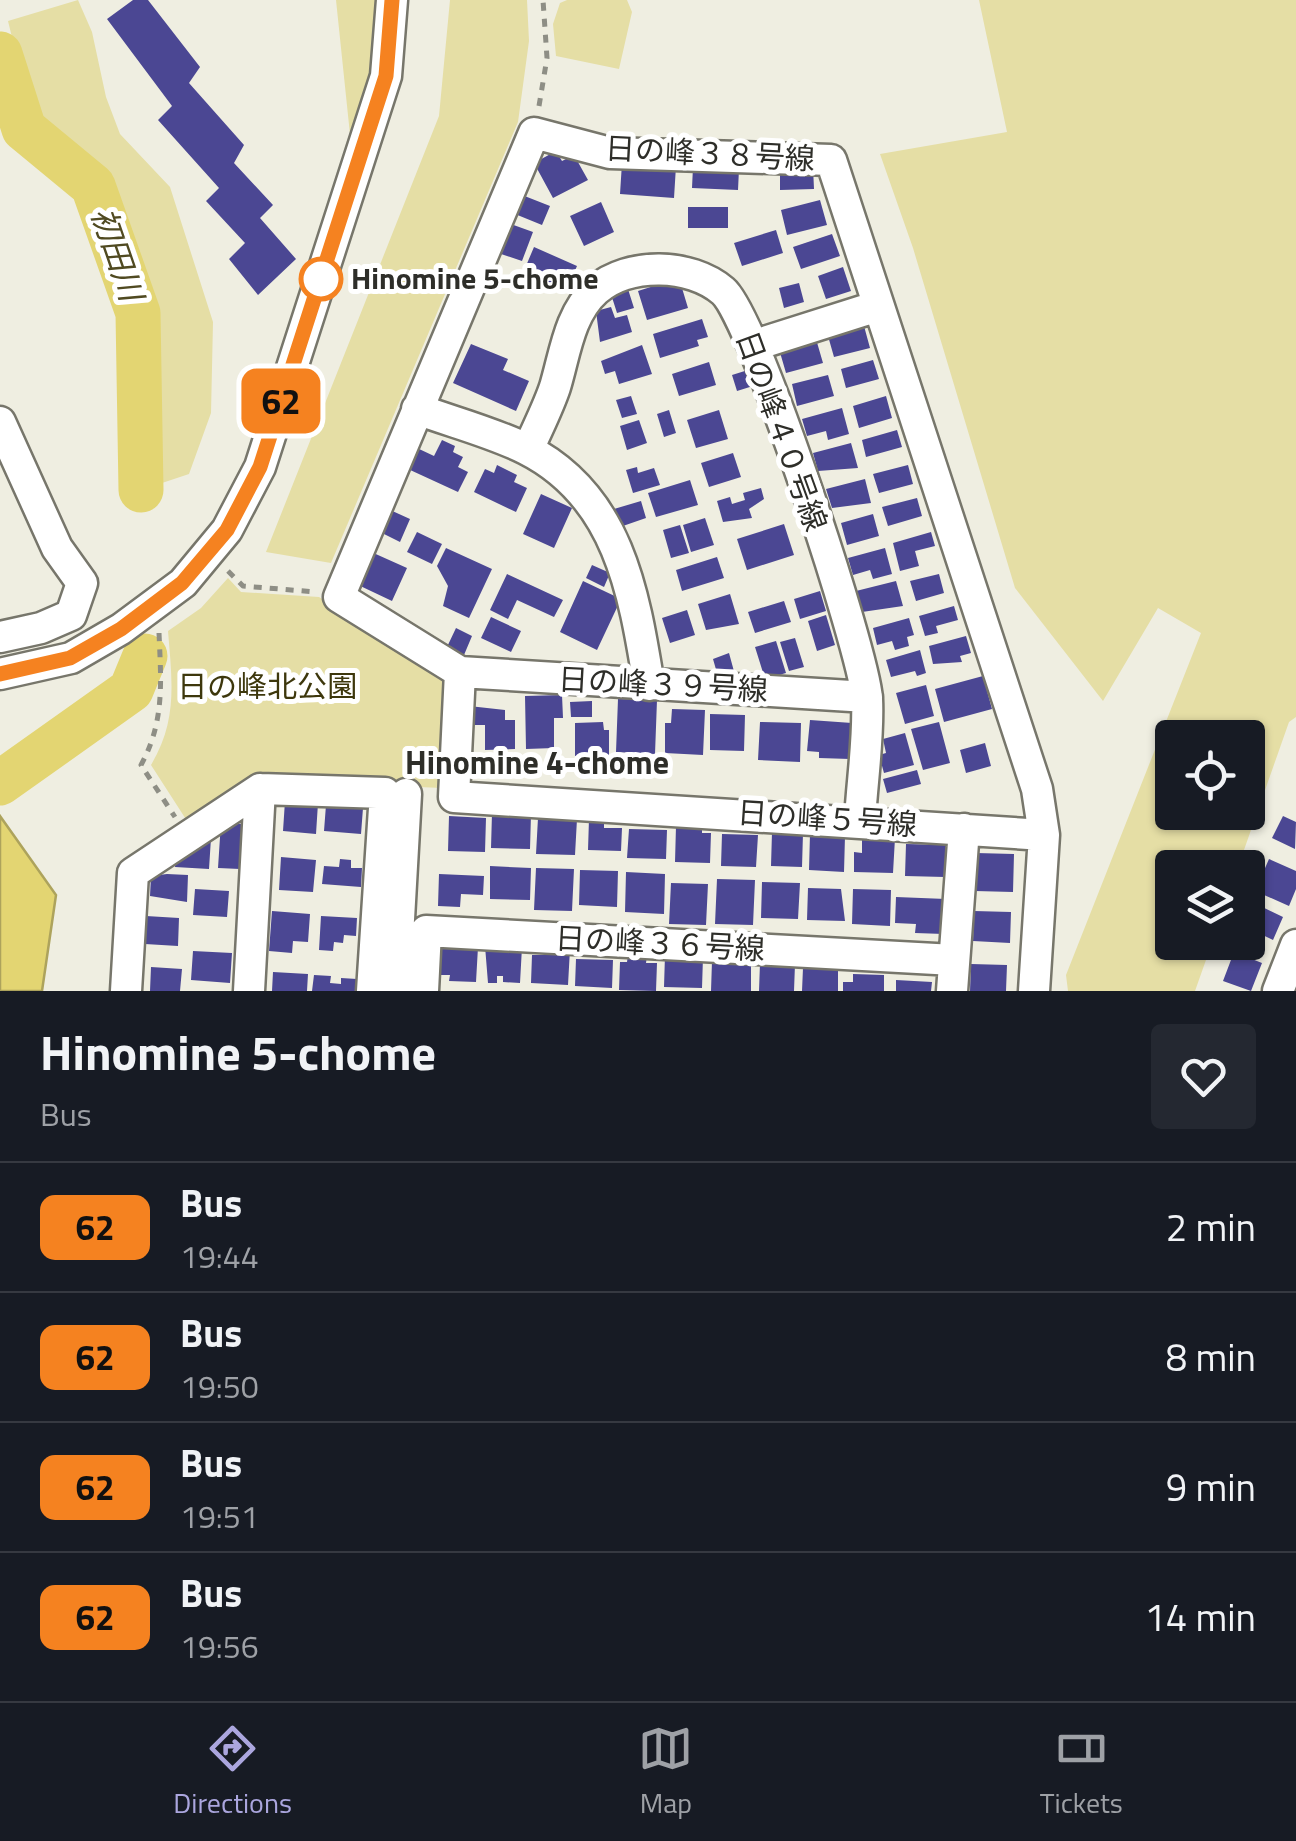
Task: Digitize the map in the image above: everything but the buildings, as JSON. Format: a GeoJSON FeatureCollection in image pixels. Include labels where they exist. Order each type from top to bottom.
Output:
{"type":"FeatureCollection","features":[{"type":"Feature","properties":{"kind":"street"},"geometry":{"type":"LineString","coordinates":[[0,674],[70,658],[121,629],[182,583],[227,530],[260,467],[386,76],[392,0]]}},
{"type":"Feature","properties":{"kind":"street"},"geometry":{"type":"LineString","coordinates":[[460,672],[339,597],[534,133]]}},
{"type":"Feature","properties":{"kind":"street","name":"日の峰３８号線"},"geometry":{"type":"LineString","coordinates":[[534,133],[610,153],[831,160],[1037,789],[1044,835]]}},
{"type":"Feature","properties":{"kind":"street","name":"日の峰４０号線"},"geometry":{"type":"LineString","coordinates":[[528,450],[554,390],[572,326],[596,290],[636,270],[685,272],[725,292],[755,345],[813,512],[867,697],[860,820]]}},
{"type":"Feature","properties":{"kind":"street"},"geometry":{"type":"LineString","coordinates":[[755,345],[878,306]]}},
{"type":"Feature","properties":{"kind":"street"},"geometry":{"type":"LineString","coordinates":[[417,409],[528,450],[576,488],[612,534],[634,592],[649,685]]}},
{"type":"Feature","properties":{"kind":"street"},"geometry":{"type":"LineString","coordinates":[[0,422],[57,548],[82,584],[70,615],[41,628],[0,637]]}},
{"type":"Feature","properties":{"kind":"street","name":"日の峰５号線"},"geometry":{"type":"LineString","coordinates":[[460,672],[454,797],[860,820],[1044,835]]}},
{"type":"Feature","properties":{"kind":"street","name":"日の峰３９号線"},"geometry":{"type":"LineString","coordinates":[[460,672],[867,697]]}},
{"type":"Feature","properties":{"kind":"street"},"geometry":{"type":"LineString","coordinates":[[249,991],[260,789]]}},
{"type":"Feature","properties":{"kind":"street"},"geometry":{"type":"LineString","coordinates":[[126,991],[133,873],[260,789],[385,794],[372,991]]}},
{"type":"Feature","properties":{"kind":"street"},"geometry":{"type":"LineString","coordinates":[[396,991],[406,794]]}},
{"type":"Feature","properties":{"kind":"street"},"geometry":{"type":"LineString","coordinates":[[952,991],[964,829]]}},
{"type":"Feature","properties":{"kind":"street"},"geometry":{"type":"LineString","coordinates":[[1034,991],[1044,835]]}},
{"type":"Feature","properties":{"kind":"street","name":"日の峰３６号線"},"geometry":{"type":"LineString","coordinates":[[422,991],[426,930],[954,960]]}},
{"type":"Feature","properties":{"kind":"path"},"geometry":{"type":"LineString","coordinates":[[534,133],[547,58],[543,0]]}},
{"type":"Feature","properties":{"kind":"path"},"geometry":{"type":"LineString","coordinates":[[226,569],[243,586],[339,597]]}},
{"type":"Feature","properties":{"kind":"path"},"geometry":{"type":"LineString","coordinates":[[159,629],[162,703],[155,740],[141,765],[188,837]]}},
{"type":"Feature","properties":{"kind":"green space"},"geometry":{"type":"Polygon","coordinates":[[[78,0],[92,32],[106,97],[120,134],[170,187],[213,322],[211,413],[189,474],[156,485],[151,317],[99,167],[32,119],[8,21],[78,0]]]}},
{"type":"Feature","properties":{"kind":"green space"},"geometry":{"type":"Polygon","coordinates":[[[336,0],[382,0],[375,74],[351,144],[336,0]]]}},
{"type":"Feature","properties":{"kind":"green space"},"geometry":{"type":"Polygon","coordinates":[[[450,0],[527,0],[529,41],[518,122],[331,563],[266,552],[439,116],[450,0]]]}},
{"type":"Feature","properties":{"kind":"green space"},"geometry":{"type":"Polygon","coordinates":[[[627,0],[632,12],[619,69],[556,56],[553,24],[560,3],[627,0]]]}},
{"type":"Feature","properties":{"kind":"green space"},"geometry":{"type":"Polygon","coordinates":[[[979,0],[1296,0],[1296,717],[1289,722],[1265,790],[1265,720],[1167,720],[1201,633],[1158,608],[1103,701],[1015,588],[913,248],[880,154],[1007,132],[979,0]]]}},
{"type":"Feature","properties":{"kind":"green space","name":"日の峰北公園"},"geometry":{"type":"Polygon","coordinates":[[[228,578],[241,592],[319,597],[446,676],[442,788],[256,780],[189,824],[151,765],[169,716],[168,631],[201,608],[228,578]]]}},
{"type":"Feature","properties":{"kind":"green space"},"geometry":{"type":"Polygon","coordinates":[[[1155,750],[1155,830],[1251,830],[1244,850],[1155,850],[1155,960],[1206,960],[1195,991],[1068,991],[1066,975],[1155,750]]]}},
{"type":"Feature","properties":{"kind":"shaded area"},"geometry":{"type":"Polygon","coordinates":[[[0,816],[56,895],[42,991],[0,991],[0,816]]]}},
{"type":"Feature","properties":{"kind":"waterway","name":"初田川"},"geometry":{"type":"LineString","coordinates":[[0,54],[24,129],[93,186],[138,313],[141,490]]}},
{"type":"Feature","properties":{"kind":"waterway","name":"初田川"},"geometry":{"type":"LineString","coordinates":[[0,783],[131,690],[145,656]]}},
{"type":"Feature","properties":{"kind":"bus line","name":"62"},"geometry":{"type":"LineString","coordinates":[[0,674],[70,658],[121,629],[182,583],[227,530],[260,467],[386,76],[392,0]]}},
{"type":"Feature","properties":{"kind":"place","name":"Hinomine 5-chome"},"geometry":{"type":"Point","coordinates":[321,279]}},
{"type":"Feature","properties":{"kind":"district","name":"Hinomine 4-chome"},"geometry":{"type":"Point","coordinates":[537,763]}}]}
